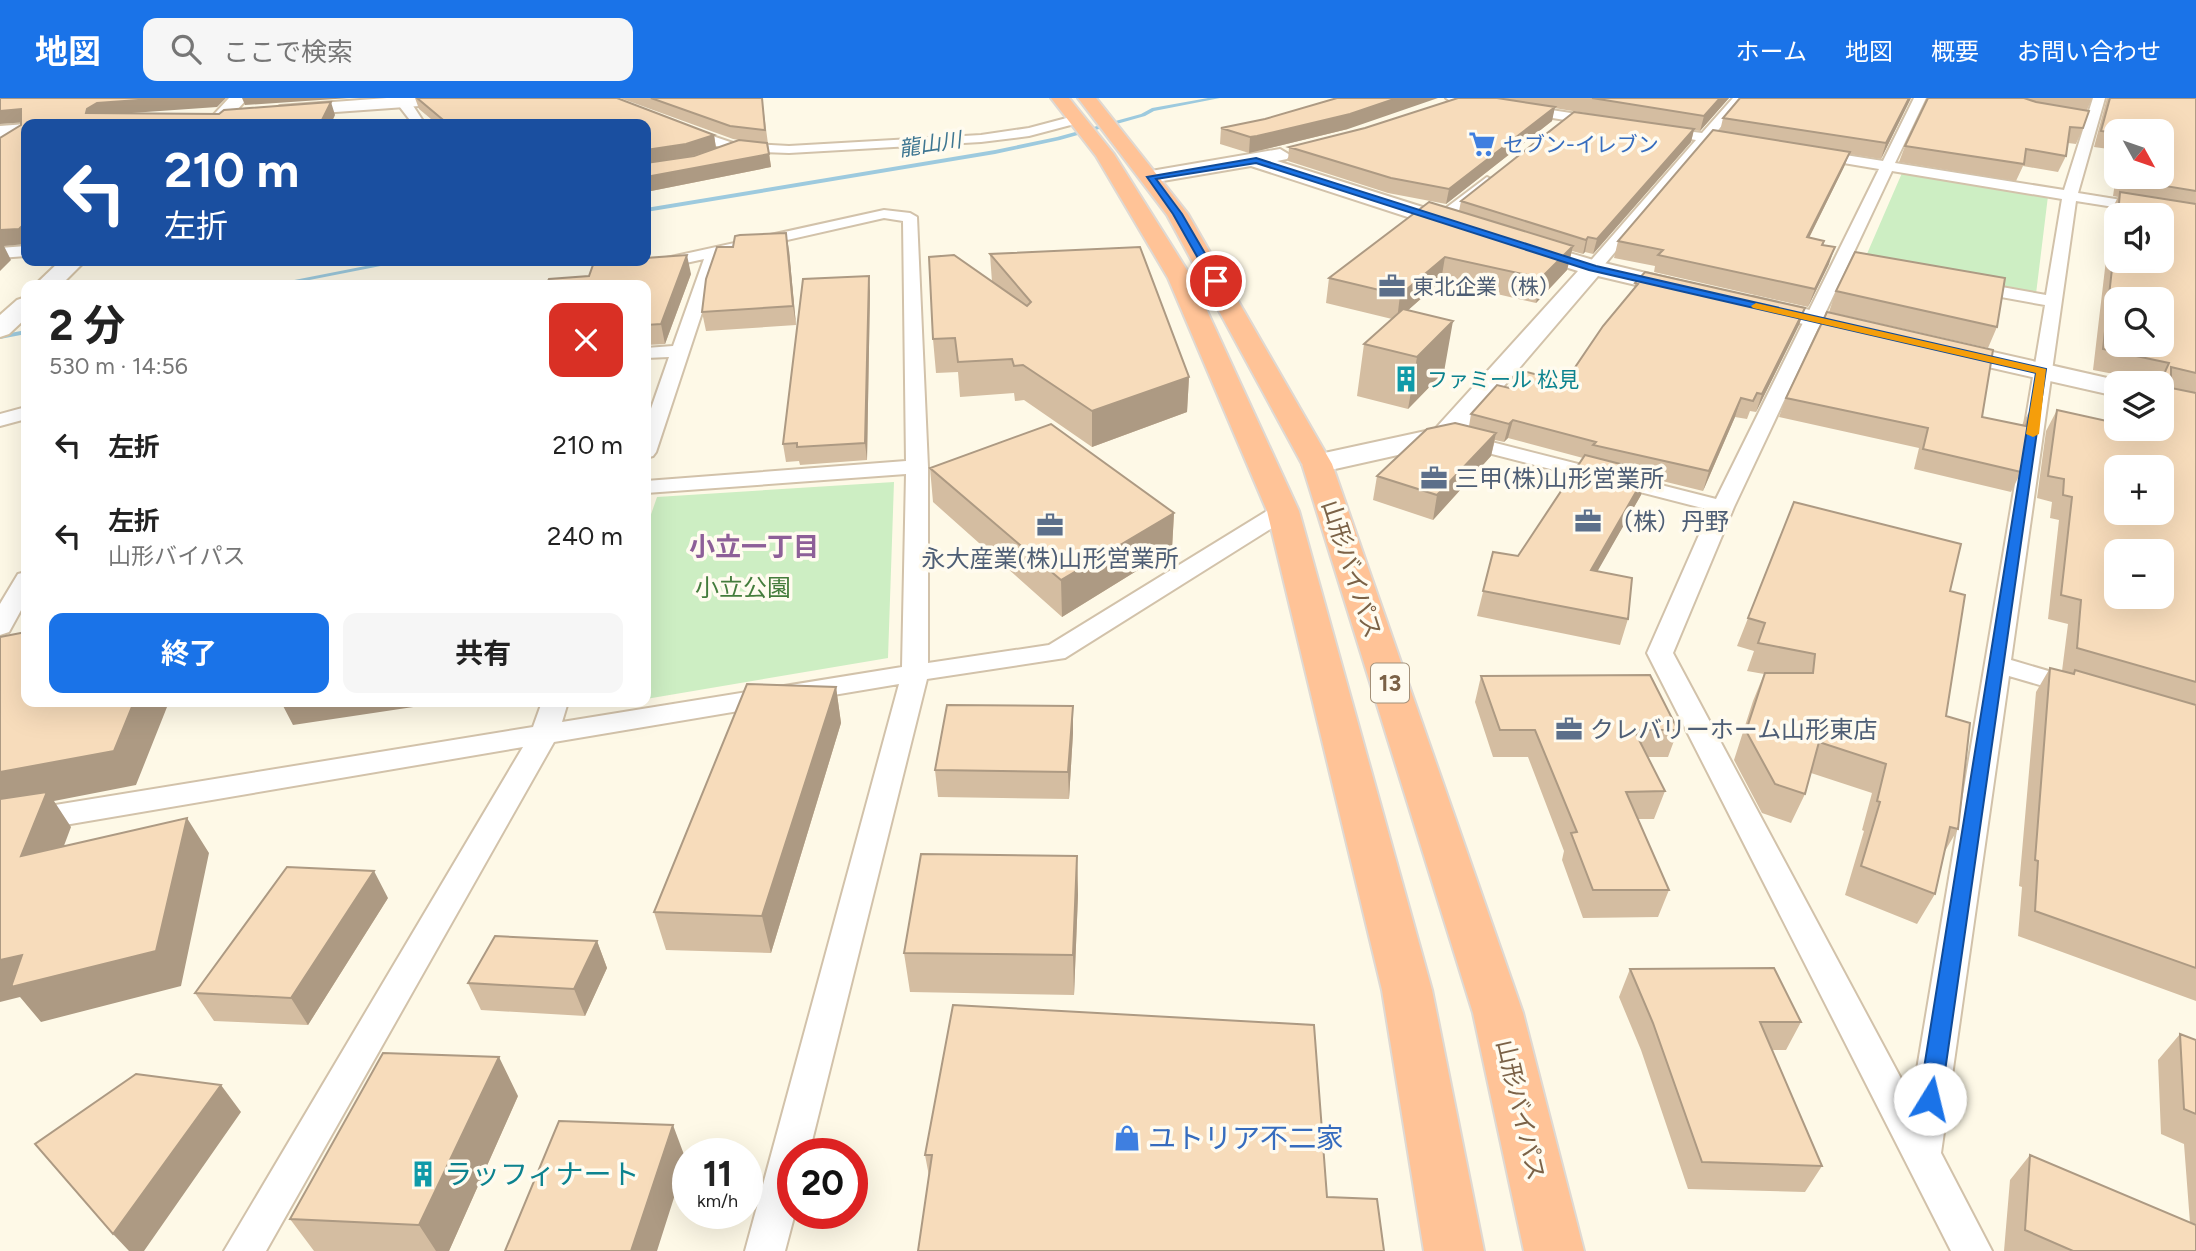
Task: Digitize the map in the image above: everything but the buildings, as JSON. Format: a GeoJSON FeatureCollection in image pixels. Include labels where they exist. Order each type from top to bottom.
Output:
{"type":"FeatureCollection","features":[{"type":"Feature","properties":{"kind":"highway","name":"山形バイパス"},"geometry":{"type":"LineString","coordinates":[[1060,98],[1078,119],[1129,162],[1178,214],[1317,464],[1498,1013],[1554,1251]]}},
{"type":"Feature","properties":{"kind":"highway","name":"山形バイパス"},"geometry":{"type":"LineString","coordinates":[[1087,98],[1104,116],[1129,162],[1142,212],[1180,278],[1283,511],[1408,989],[1454,1251]]}},
{"type":"Feature","properties":{"kind":"street"},"geometry":{"type":"LineString","coordinates":[[211,119],[239,98]]}},
{"type":"Feature","properties":{"kind":"street"},"geometry":{"type":"LineString","coordinates":[[211,119],[402,100],[461,98]]}},
{"type":"Feature","properties":{"kind":"street"},"geometry":{"type":"LineString","coordinates":[[4,138],[21,132]]}},
{"type":"Feature","properties":{"kind":"street"},"geometry":{"type":"LineString","coordinates":[[1129,162],[1256,161],[1293,151]]}},
{"type":"Feature","properties":{"kind":"street"},"geometry":{"type":"LineString","coordinates":[[1256,161],[1593,268],[1710,295]]}},
{"type":"Feature","properties":{"kind":"street"},"geometry":{"type":"LineString","coordinates":[[52,280],[68,266]]}},
{"type":"Feature","properties":{"kind":"street"},"geometry":{"type":"LineString","coordinates":[[1317,464],[1445,436],[1593,268]]}},
{"type":"Feature","properties":{"kind":"street"},"geometry":{"type":"LineString","coordinates":[[1736,301],[1894,338]]}},
{"type":"Feature","properties":{"kind":"street"},"geometry":{"type":"LineString","coordinates":[[1921,344],[2104,385]]}},
{"type":"Feature","properties":{"kind":"lane"},"geometry":{"type":"LineString","coordinates":[[1593,268],[1739,98]]}},
{"type":"Feature","properties":{"kind":"lane"},"geometry":{"type":"LineString","coordinates":[[1920,98],[1847,264],[1814,320],[1723,507],[1660,653],[1972,1251]]}},
{"type":"Feature","properties":{"kind":"lane"},"geometry":{"type":"LineString","coordinates":[[402,100],[415,119]]}},
{"type":"Feature","properties":{"kind":"lane"},"geometry":{"type":"LineString","coordinates":[[1457,102],[1562,121],[1623,125]]}},
{"type":"Feature","properties":{"kind":"lane"},"geometry":{"type":"LineString","coordinates":[[1922,1153],[2052,301],[2070,195],[2090,113]]}},
{"type":"Feature","properties":{"kind":"lane"},"geometry":{"type":"LineString","coordinates":[[672,126],[740,147],[802,149],[1001,138],[1034,133],[1078,119]]}},
{"type":"Feature","properties":{"kind":"lane"},"geometry":{"type":"LineString","coordinates":[[1650,129],[1758,146]]}},
{"type":"Feature","properties":{"kind":"lane"},"geometry":{"type":"LineString","coordinates":[[715,155],[740,147]]}},
{"type":"Feature","properties":{"kind":"lane"},"geometry":{"type":"LineString","coordinates":[[1797,152],[2196,216]]}},
{"type":"Feature","properties":{"kind":"lane"},"geometry":{"type":"LineString","coordinates":[[1439,220],[1503,168]]}},
{"type":"Feature","properties":{"kind":"lane"},"geometry":{"type":"LineString","coordinates":[[651,265],[884,214],[910,217],[917,467],[915,673],[765,1251]]}},
{"type":"Feature","properties":{"kind":"lane"},"geometry":{"type":"LineString","coordinates":[[0,253],[21,251]]}},
{"type":"Feature","properties":{"kind":"lane"},"geometry":{"type":"LineString","coordinates":[[651,438],[714,252]]}},
{"type":"Feature","properties":{"kind":"lane"},"geometry":{"type":"LineString","coordinates":[[637,268],[647,266]]}},
{"type":"Feature","properties":{"kind":"lane"},"geometry":{"type":"LineString","coordinates":[[1946,282],[2052,301]]}},
{"type":"Feature","properties":{"kind":"lane"},"geometry":{"type":"LineString","coordinates":[[651,353],[682,351]]}},
{"type":"Feature","properties":{"kind":"lane"},"geometry":{"type":"LineString","coordinates":[[0,420],[21,414]]}},
{"type":"Feature","properties":{"kind":"lane"},"geometry":{"type":"LineString","coordinates":[[1445,436],[1723,507]]}},
{"type":"Feature","properties":{"kind":"lane"},"geometry":{"type":"LineString","coordinates":[[651,487],[917,467]]}},
{"type":"Feature","properties":{"kind":"lane"},"geometry":{"type":"LineString","coordinates":[[0,825],[1056,652],[1283,511]]}},
{"type":"Feature","properties":{"kind":"lane"},"geometry":{"type":"LineString","coordinates":[[0,627],[21,588]]}},
{"type":"Feature","properties":{"kind":"lane"},"geometry":{"type":"LineString","coordinates":[[0,627],[21,625]]}},
{"type":"Feature","properties":{"kind":"lane"},"geometry":{"type":"LineString","coordinates":[[1998,665],[2104,696]]}},
{"type":"Feature","properties":{"kind":"lane"},"geometry":{"type":"LineString","coordinates":[[244,1251],[544,736],[553,707]]}},
{"type":"Feature","properties":{"kind":"green space"},"geometry":{"type":"Polygon","coordinates":[[[1902,173],[2048,196],[2036,294],[1863,263],[1902,173]]]}},
{"type":"Feature","properties":{"kind":"green space","name":"小立公園"},"geometry":{"type":"Polygon","coordinates":[[[894,482],[888,658],[651,698],[651,514],[657,497],[894,482]]]}},
{"type":"Feature","properties":{"kind":"waterway","name":"龍山川"},"geometry":{"type":"LineString","coordinates":[[651,209],[995,152],[1058,139],[1143,115],[1152,110],[1217,98]]}},
{"type":"Feature","properties":{"kind":"waterway","name":"龍山川"},"geometry":{"type":"LineString","coordinates":[[300,280],[375,266]]}},
{"type":"Feature","properties":{"kind":"waterway","name":"龍山川"},"geometry":{"type":"LineString","coordinates":[[0,337],[21,333]]}},
{"type":"Feature","properties":{"kind":"slow traffic"},"geometry":{"type":"LineString","coordinates":[[1756,306],[2042,371],[2033,434]]}},
{"type":"Feature","properties":{"kind":"place","name":"セブン-イレブン"},"geometry":{"type":"Point","coordinates":[1482,144]}},
{"type":"Feature","properties":{"kind":"place","name":"東北企業（株）"},"geometry":{"type":"Point","coordinates":[1392,286]}},
{"type":"Feature","properties":{"kind":"place","name":"ファミール 松見"},"geometry":{"type":"Point","coordinates":[1406,379]}},
{"type":"Feature","properties":{"kind":"place","name":"三甲(株)山形営業所"},"geometry":{"type":"Point","coordinates":[1434,478]}},
{"type":"Feature","properties":{"kind":"place","name":"（株）丹野"},"geometry":{"type":"Point","coordinates":[1588,521]}},
{"type":"Feature","properties":{"kind":"place","name":"永大産業(株)山形営業所"},"geometry":{"type":"Point","coordinates":[1050,525]}},
{"type":"Feature","properties":{"kind":"place","name":"クレバリーホーム山形東店"},"geometry":{"type":"Point","coordinates":[1569,729]}},
{"type":"Feature","properties":{"kind":"place","name":"ユトリア不二家"},"geometry":{"type":"Point","coordinates":[1127,1138]}},
{"type":"Feature","properties":{"kind":"place","name":"ラッフィナート"},"geometry":{"type":"Point","coordinates":[423,1174]}},
{"type":"Feature","properties":{"kind":"district","name":"小立一丁目"},"geometry":{"type":"Point","coordinates":[754,547]}},
{"type":"Feature","properties":{"kind":"route"},"geometry":{"type":"LineString","coordinates":[[1216,281],[1178,214],[1151,177],[1256,161],[1593,268],[2042,371],[1930,1099]]}}]}
